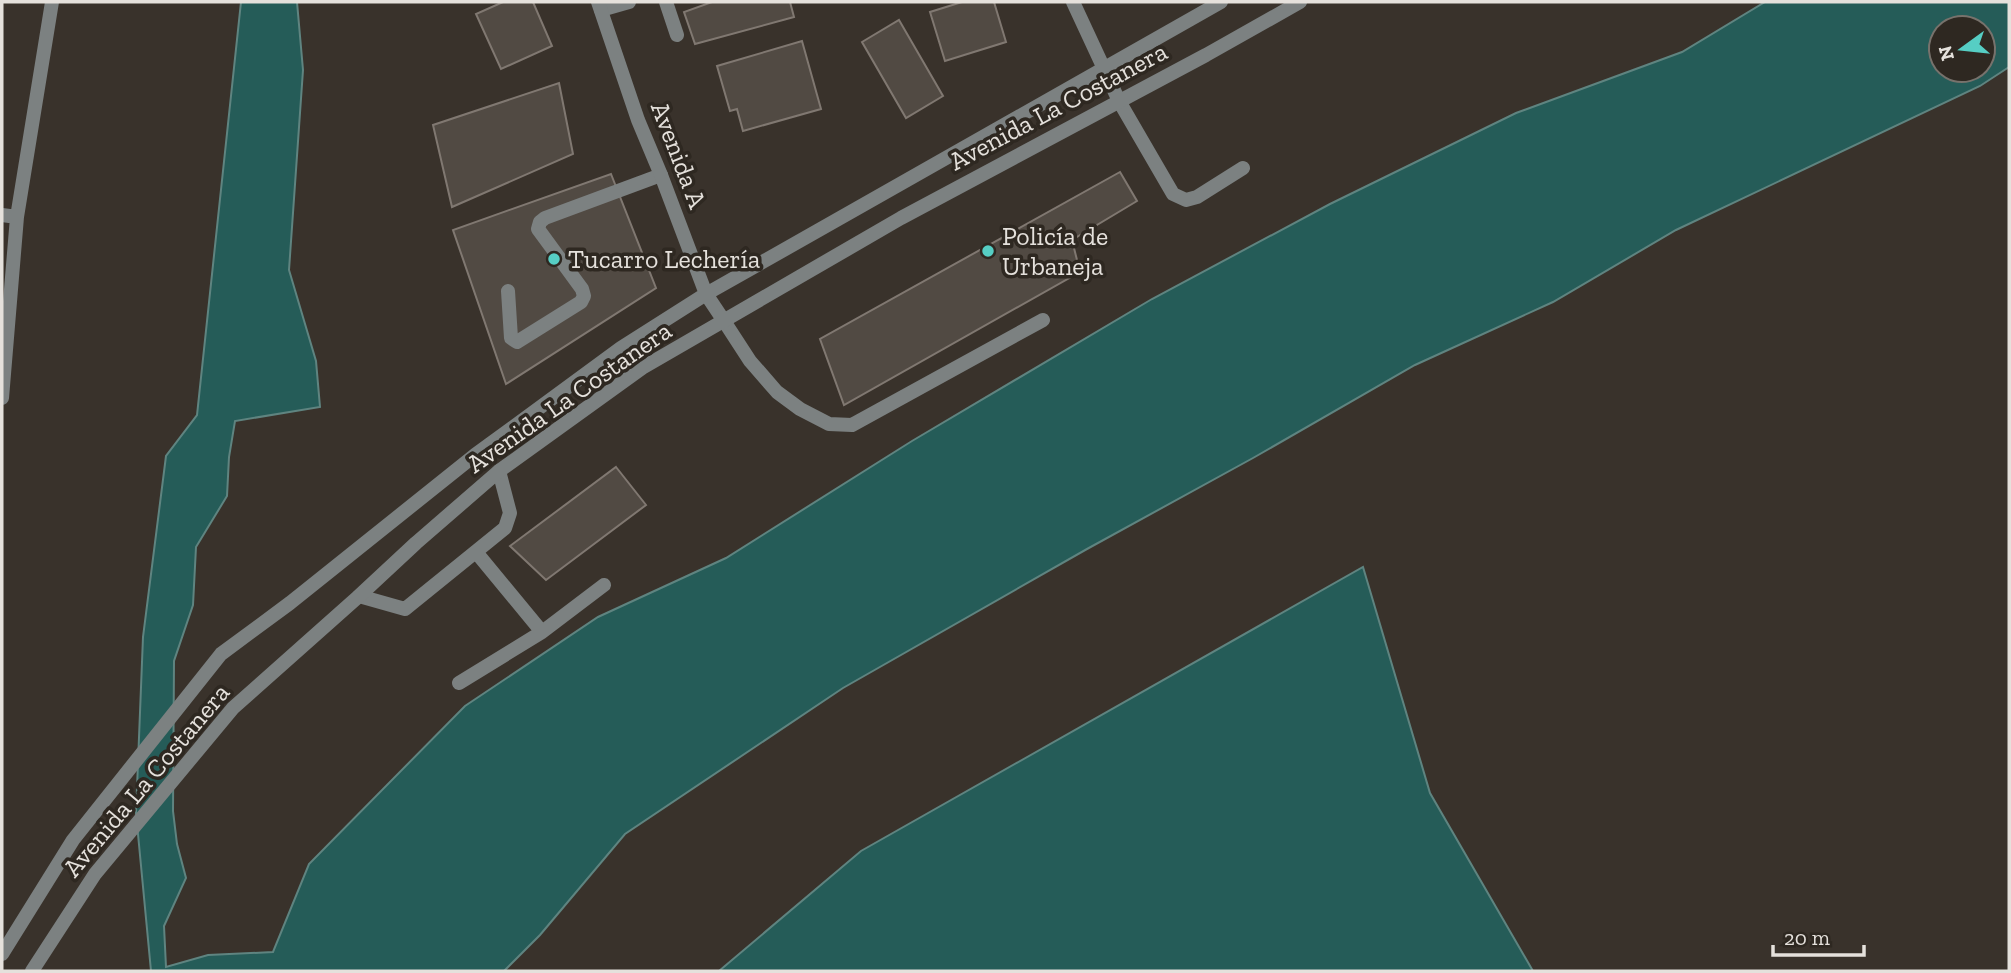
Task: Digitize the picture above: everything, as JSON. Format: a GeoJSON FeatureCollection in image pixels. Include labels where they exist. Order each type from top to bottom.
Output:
{"type":"FeatureCollection","features":[{"type":"Feature","properties":{"kind":"street"},"geometry":{"type":"LineString","coordinates":[[2,398],[9,216],[52,2]]}},
{"type":"Feature","properties":{"kind":"street"},"geometry":{"type":"LineString","coordinates":[[600,6],[629,2]]}},
{"type":"Feature","properties":{"kind":"street"},"geometry":{"type":"LineString","coordinates":[[666,2],[677,35]]}},
{"type":"Feature","properties":{"kind":"street"},"geometry":{"type":"LineString","coordinates":[[1073,2],[1119,101],[1173,194],[1186,200],[1197,197],[1243,167]]}},
{"type":"Feature","properties":{"kind":"street","name":"Avenida La Costanera"},"geometry":{"type":"LineString","coordinates":[[2,954],[74,840],[220,654],[290,603],[475,455],[621,348],[706,294],[1221,2]]}},
{"type":"Feature","properties":{"kind":"street","name":"Avenida La Costanera"},"geometry":{"type":"LineString","coordinates":[[32,971],[95,873],[233,708],[499,471],[642,368],[901,218],[1300,2]]}},
{"type":"Feature","properties":{"kind":"street","name":"Avenida A"},"geometry":{"type":"LineString","coordinates":[[600,6],[638,120],[706,294],[750,361],[777,392],[800,409],[829,424],[852,425],[1043,320]]}},
{"type":"Feature","properties":{"kind":"street"},"geometry":{"type":"LineString","coordinates":[[508,291],[511,338],[517,342],[581,302],[584,296],[582,289],[538,229],[540,222],[661,175]]}},
{"type":"Feature","properties":{"kind":"street"},"geometry":{"type":"LineString","coordinates":[[359,596],[405,610],[505,528],[510,513],[499,471]]}},
{"type":"Feature","properties":{"kind":"street"},"geometry":{"type":"LineString","coordinates":[[476,552],[542,632]]}},
{"type":"Feature","properties":{"kind":"street"},"geometry":{"type":"LineString","coordinates":[[459,683],[542,632],[604,585]]}},
{"type":"Feature","properties":{"kind":"water"},"geometry":{"type":"Polygon","coordinates":[[[241,2],[297,2],[303,70],[289,270],[316,361],[320,407],[235,421],[229,457],[227,496],[196,547],[193,605],[174,661],[173,811],[177,844],[186,878],[164,926],[166,967],[208,955],[273,952],[309,864],[465,706],[598,617],[726,558],[912,441],[1152,299],[1330,204],[1516,113],[1682,52],[1765,2],[2009,2],[2009,67],[1997,75],[1997,14],[1927,14],[1927,84],[1983,84],[1980,86],[1676,230],[1553,302],[1415,365],[843,688],[625,834],[540,935],[504,971],[151,971],[136,813],[143,637],[166,456],[197,415],[241,2]]]}},
{"type":"Feature","properties":{"kind":"water"},"geometry":{"type":"Polygon","coordinates":[[[1363,567],[1430,793],[1533,971],[719,971],[861,851],[1363,567]]]}},
{"type":"Feature","properties":{"kind":"building"},"geometry":{"type":"Polygon","coordinates":[[[503,2],[533,2],[552,46],[501,69],[476,14],[503,2]]]}},
{"type":"Feature","properties":{"kind":"building"},"geometry":{"type":"Polygon","coordinates":[[[712,2],[790,2],[794,17],[695,44],[684,12],[712,2]]]}},
{"type":"Feature","properties":{"kind":"building"},"geometry":{"type":"Polygon","coordinates":[[[962,2],[994,2],[1006,42],[945,61],[930,12],[962,2]]]}},
{"type":"Feature","properties":{"kind":"building"},"geometry":{"type":"Polygon","coordinates":[[[899,20],[943,96],[906,118],[862,42],[899,20]]]}},
{"type":"Feature","properties":{"kind":"building"},"geometry":{"type":"Polygon","coordinates":[[[802,41],[821,109],[743,131],[737,109],[730,111],[717,66],[802,41]]]}},
{"type":"Feature","properties":{"kind":"building"},"geometry":{"type":"Polygon","coordinates":[[[559,83],[573,154],[452,207],[433,125],[559,83]]]}},
{"type":"Feature","properties":{"kind":"building"},"geometry":{"type":"Polygon","coordinates":[[[1120,172],[1137,201],[1072,240],[1080,272],[844,405],[820,339],[1120,172]]]}},
{"type":"Feature","properties":{"kind":"building","name":"Tucarro Lechería"},"geometry":{"type":"Polygon","coordinates":[[[611,174],[656,288],[506,384],[453,230],[611,174]]]}},
{"type":"Feature","properties":{"kind":"building"},"geometry":{"type":"Polygon","coordinates":[[[616,467],[646,505],[546,580],[510,546],[616,467]]]}},
{"type":"Feature","properties":{"kind":"place","name":"Policía de Urbaneja"},"geometry":{"type":"Point","coordinates":[988,251]}},
{"type":"Feature","properties":{"kind":"place","name":"Tucarro Lechería"},"geometry":{"type":"Point","coordinates":[554,259]}}]}
